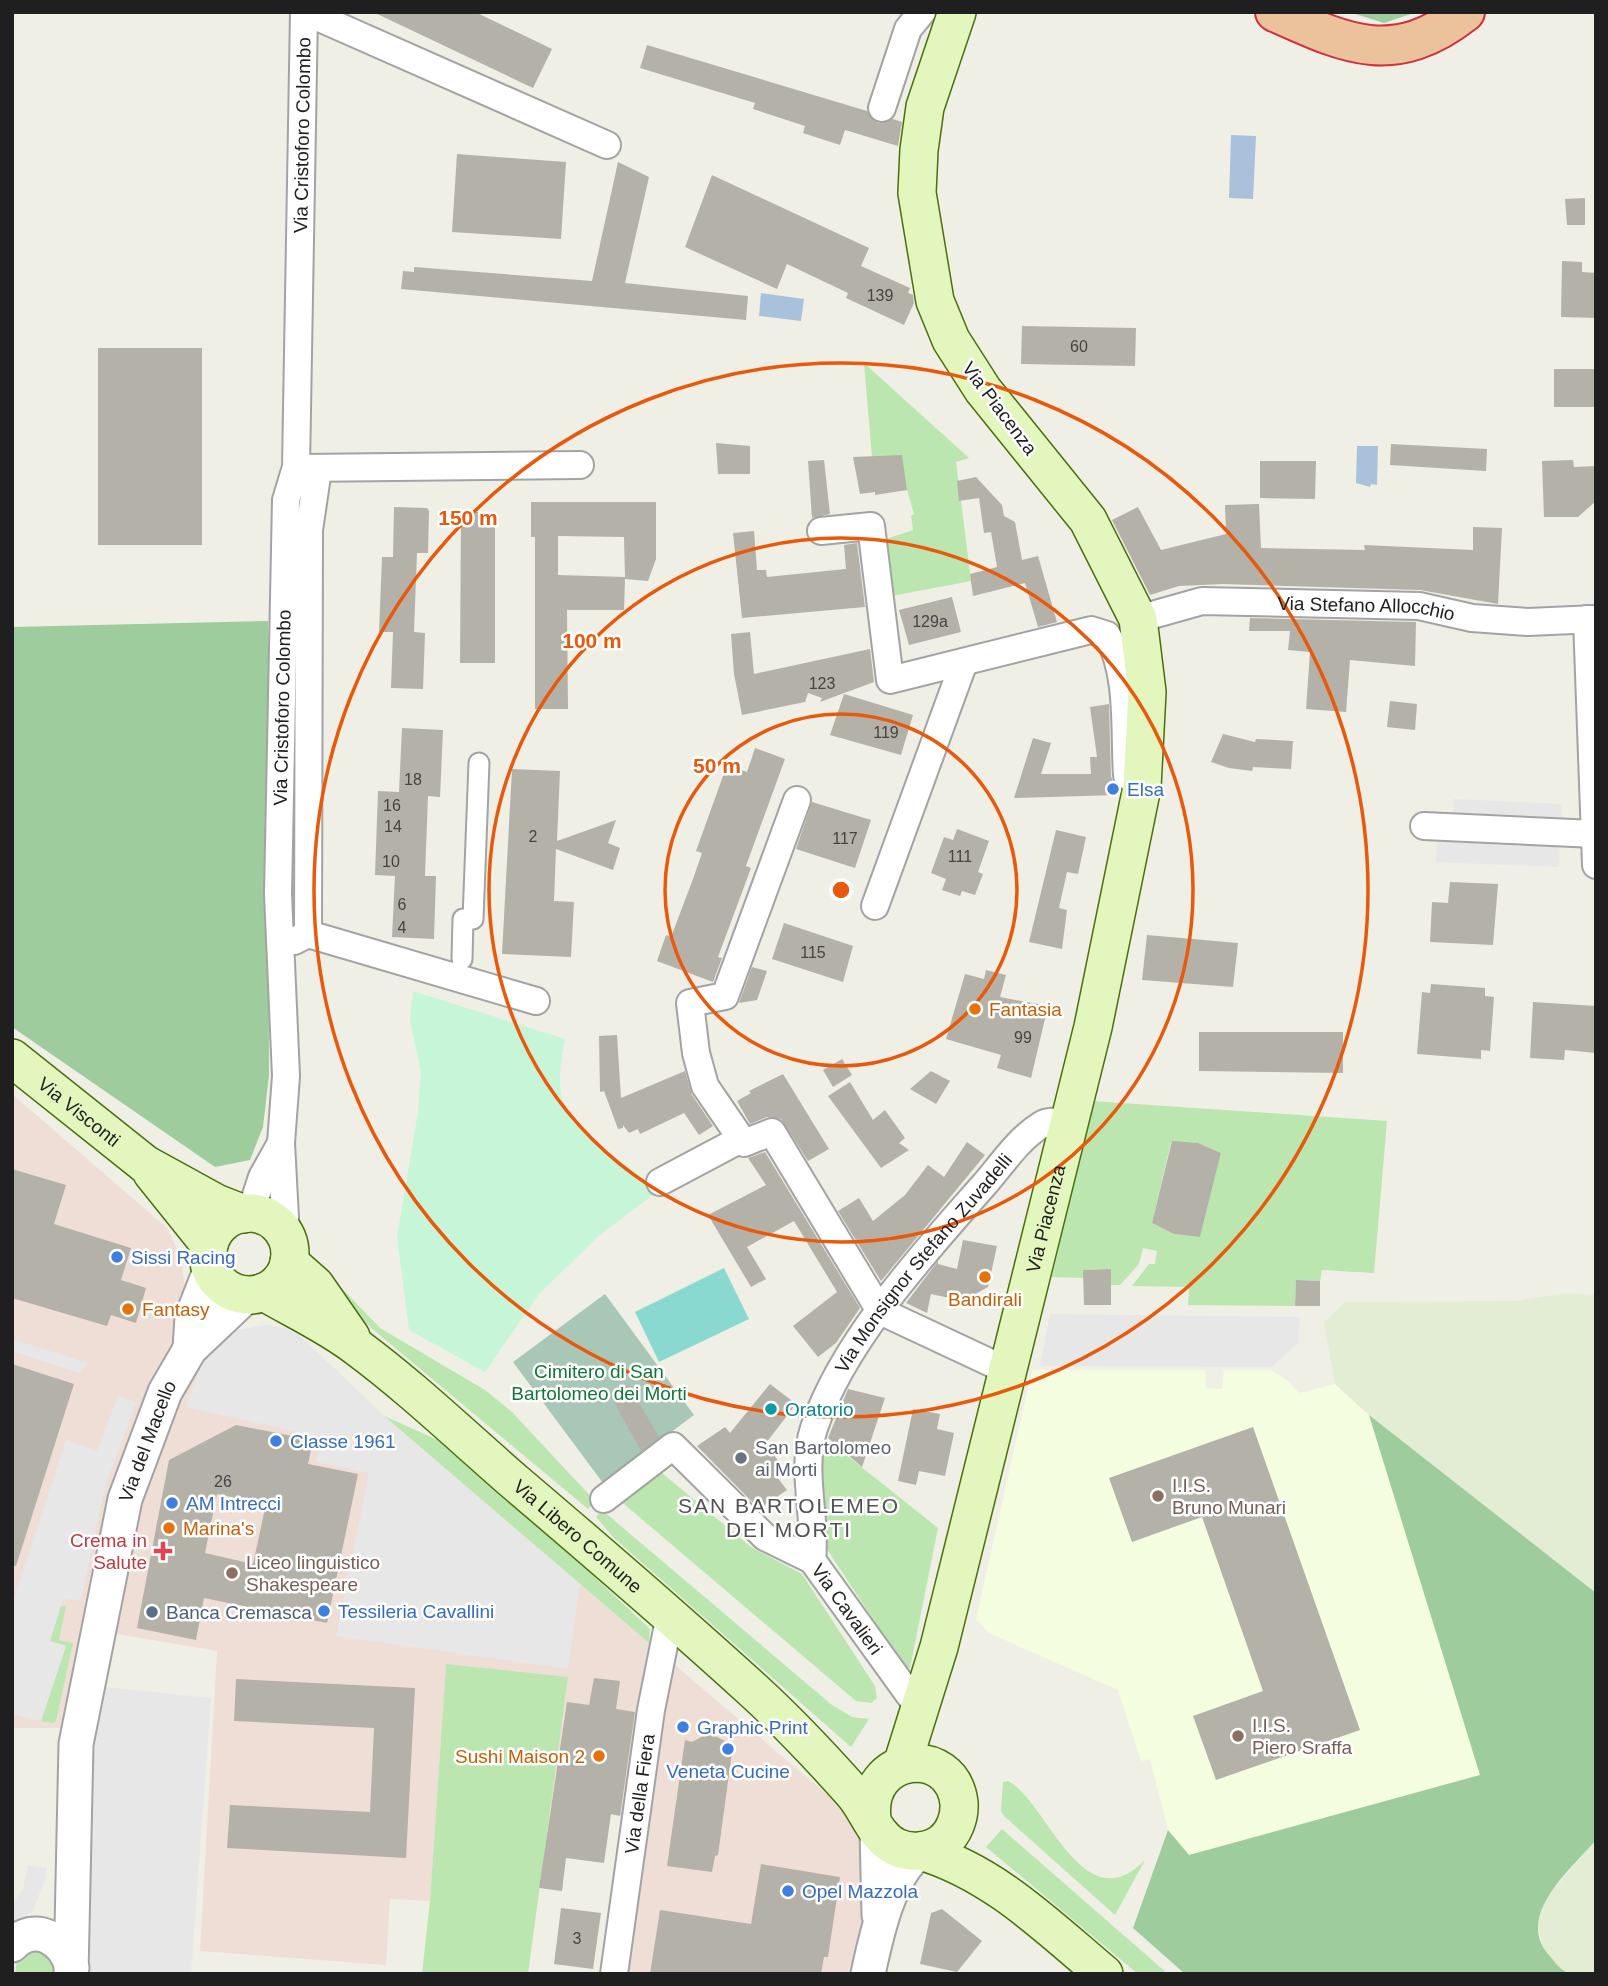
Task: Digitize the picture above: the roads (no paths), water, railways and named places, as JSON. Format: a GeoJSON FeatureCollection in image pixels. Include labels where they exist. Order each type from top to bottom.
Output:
{"type":"FeatureCollection","features":[{"type":"Feature","properties":{"kind":"highway"},"geometry":{"type":"LineString","coordinates":[[1275,12],[1348,41],[1392,47],[1444,28],[1465,12]]}},
{"type":"Feature","properties":{"kind":"main road","name":"Via Piacenza"},"geometry":{"type":"LineString","coordinates":[[895,1768],[939,1647],[1096,1014],[1142,788],[1147,692],[1138,619],[1088,520],[983,390],[951,340],[935,301],[917,193],[919,150],[926,107],[957,12]]}},
{"type":"Feature","properties":{"kind":"main road","name":"Via Visconti"},"geometry":{"type":"LineString","coordinates":[[12,1058],[145,1164],[216,1203],[247,1214]]}},
{"type":"Feature","properties":{"kind":"main road","name":"Via Visconti"},"geometry":{"type":"LineString","coordinates":[[145,1164],[210,1256]]}},
{"type":"Feature","properties":{"kind":"main road","name":"Via Libero Comune"},"geometry":{"type":"LineString","coordinates":[[247,1214],[269,1219],[357,1347]]}},
{"type":"Feature","properties":{"kind":"main road"},"geometry":{"type":"LineString","coordinates":[[210,1256],[222,1224],[247,1214]]}},
{"type":"Feature","properties":{"kind":"main road"},"geometry":{"type":"LineString","coordinates":[[256,1294],[281,1280],[288,1250]]}},
{"type":"Feature","properties":{"kind":"main road","name":"Via Libero Comune"},"geometry":{"type":"LineString","coordinates":[[210,1256],[225,1287],[256,1294],[357,1347],[670,1615],[795,1729],[854,1793],[875,1825],[896,1847],[944,1858],[1004,1889],[1104,1974]]}},
{"type":"Feature","properties":{"kind":"main road","name":"Via Piacenza"},"geometry":{"type":"LineString","coordinates":[[939,1647],[935,1736],[943,1773]]}},
{"type":"Feature","properties":{"kind":"main road","name":"Via Libero Comune"},"geometry":{"type":"LineString","coordinates":[[795,1729],[859,1765],[895,1768],[931,1765],[943,1773],[958,1795],[957,1820],[1004,1889]]}},
{"type":"Feature","properties":{"kind":"main road"},"geometry":{"type":"LineString","coordinates":[[875,1825],[872,1795],[895,1768]]}},
{"type":"Feature","properties":{"kind":"main road"},"geometry":{"type":"LineString","coordinates":[[921,1851],[944,1841],[957,1820]]}},
{"type":"Feature","properties":{"kind":"street"},"geometry":{"type":"LineString","coordinates":[[882,108],[908,29],[922,12]]}},
{"type":"Feature","properties":{"kind":"street"},"geometry":{"type":"LineString","coordinates":[[304,13],[607,145]]}},
{"type":"Feature","properties":{"kind":"street","name":"Via Cristoforo Colombo"},"geometry":{"type":"LineString","coordinates":[[304,13],[309,530],[308,934]]}},
{"type":"Feature","properties":{"kind":"street"},"geometry":{"type":"LineString","coordinates":[[307,468],[580,465]]}},
{"type":"Feature","properties":{"kind":"street","name":"Via Cristoforo Colombo"},"geometry":{"type":"LineString","coordinates":[[288,1250],[281,1143],[286,1076],[280,948],[286,500],[307,468]]}},
{"type":"Feature","properties":{"kind":"street"},"geometry":{"type":"LineString","coordinates":[[821,531],[871,526],[890,680],[1091,630],[1107,635],[1114,648],[1120,674],[1127,775],[1142,788]]}},
{"type":"Feature","properties":{"kind":"street","name":"Via Stefano Allocchio"},"geometry":{"type":"LineString","coordinates":[[1138,619],[1202,601],[1419,606],[1472,618],[1528,622],[1591,619]]}},
{"type":"Feature","properties":{"kind":"street"},"geometry":{"type":"LineString","coordinates":[[1591,619],[1596,865]]}},
{"type":"Feature","properties":{"kind":"street"},"geometry":{"type":"LineString","coordinates":[[876,906],[964,662]]}},
{"type":"Feature","properties":{"kind":"street"},"geometry":{"type":"LineString","coordinates":[[462,959],[463,919],[473,919],[479,762]]}},
{"type":"Feature","properties":{"kind":"street"},"geometry":{"type":"LineString","coordinates":[[797,800],[725,996],[690,1003],[696,1053],[705,1086],[744,1143],[772,1132],[880,1311],[1006,1370]]}},
{"type":"Feature","properties":{"kind":"street"},"geometry":{"type":"LineString","coordinates":[[1424,826],[1595,834]]}},
{"type":"Feature","properties":{"kind":"street"},"geometry":{"type":"LineString","coordinates":[[280,948],[308,934],[536,1001]]}},
{"type":"Feature","properties":{"kind":"street","name":"Via Monsignor Stefano Zuvadelli"},"geometry":{"type":"LineString","coordinates":[[812,1560],[814,1538],[808,1482],[813,1431],[831,1386],[880,1311],[943,1232],[1014,1150],[1041,1125],[1053,1121],[1067,1123]]}},
{"type":"Feature","properties":{"kind":"street"},"geometry":{"type":"LineString","coordinates":[[660,1182],[741,1139]]}},
{"type":"Feature","properties":{"kind":"street","name":"Via Cristoforo Colombo"},"geometry":{"type":"LineString","coordinates":[[247,1214],[262,1177],[281,1143]]}},
{"type":"Feature","properties":{"kind":"street","name":"Via del Macello"},"geometry":{"type":"LineString","coordinates":[[190,1349],[192,1317],[210,1256]]}},
{"type":"Feature","properties":{"kind":"street","name":"Via del Macello"},"geometry":{"type":"LineString","coordinates":[[71,1971],[71,1868],[76,1744],[125,1499],[161,1401],[190,1349],[256,1294]]}},
{"type":"Feature","properties":{"kind":"street","name":"Via Cavalieri"},"geometry":{"type":"LineString","coordinates":[[604,1499],[673,1446],[765,1537],[812,1560],[910,1696],[921,1700]]}},
{"type":"Feature","properties":{"kind":"street","name":"Via della Fiera"},"geometry":{"type":"LineString","coordinates":[[614,1974],[651,1710],[670,1615]]}},
{"type":"Feature","properties":{"kind":"street"},"geometry":{"type":"LineString","coordinates":[[875,1825],[879,1924]]}},
{"type":"Feature","properties":{"kind":"street"},"geometry":{"type":"LineString","coordinates":[[868,1974],[879,1924],[905,1866],[921,1851]]}},
{"type":"Feature","properties":{"kind":"street"},"geometry":{"type":"LineString","coordinates":[[25,1940],[71,1868]]}},
{"type":"Feature","properties":{"kind":"street"},"geometry":{"type":"LineString","coordinates":[[25,1940],[48,1936],[65,1948],[71,1971]]}},
{"type":"Feature","properties":{"kind":"place","name":"Elsa"},"geometry":{"type":"Point","coordinates":[1113,789]}},
{"type":"Feature","properties":{"kind":"place","name":"Fantasia"},"geometry":{"type":"Point","coordinates":[975,1009]}},
{"type":"Feature","properties":{"kind":"place","name":"Sissi Racing"},"geometry":{"type":"Point","coordinates":[117,1257]}},
{"type":"Feature","properties":{"kind":"place","name":"Bandirali"},"geometry":{"type":"Point","coordinates":[985,1277]}},
{"type":"Feature","properties":{"kind":"place","name":"Fantasy"},"geometry":{"type":"Point","coordinates":[128,1309]}},
{"type":"Feature","properties":{"kind":"place","name":"Oratorio"},"geometry":{"type":"Point","coordinates":[771,1409]}},
{"type":"Feature","properties":{"kind":"place","name":"Classe 1961"},"geometry":{"type":"Point","coordinates":[276,1441]}},
{"type":"Feature","properties":{"kind":"place","name":"San Bartolomeo ai Morti"},"geometry":{"type":"Point","coordinates":[741,1458]}},
{"type":"Feature","properties":{"kind":"place","name":"I.I.S. Bruno Munari"},"geometry":{"type":"Point","coordinates":[1158,1496]}},
{"type":"Feature","properties":{"kind":"place","name":"AM Intrecci"},"geometry":{"type":"Point","coordinates":[172,1503]}},
{"type":"Feature","properties":{"kind":"place","name":"Marina's"},"geometry":{"type":"Point","coordinates":[169,1528]}},
{"type":"Feature","properties":{"kind":"place","name":"Crema in Salute"},"geometry":{"type":"Point","coordinates":[163,1551]}},
{"type":"Feature","properties":{"kind":"place","name":"Liceo linguistico Shakespeare"},"geometry":{"type":"Point","coordinates":[232,1573]}},
{"type":"Feature","properties":{"kind":"place","name":"Tessileria Cavallini"},"geometry":{"type":"Point","coordinates":[324,1611]}},
{"type":"Feature","properties":{"kind":"place","name":"Banca Cremasca"},"geometry":{"type":"Point","coordinates":[152,1612]}},
{"type":"Feature","properties":{"kind":"place","name":"Graphic Print"},"geometry":{"type":"Point","coordinates":[683,1727]}},
{"type":"Feature","properties":{"kind":"place","name":"I.I.S. Piero Sraffa"},"geometry":{"type":"Point","coordinates":[1238,1736]}},
{"type":"Feature","properties":{"kind":"place","name":"Veneta Cucine"},"geometry":{"type":"Point","coordinates":[728,1749]}},
{"type":"Feature","properties":{"kind":"place","name":"Sushi Maison 2"},"geometry":{"type":"Point","coordinates":[599,1756]}},
{"type":"Feature","properties":{"kind":"place","name":"Opel Mazzola"},"geometry":{"type":"Point","coordinates":[788,1891]}},
{"type":"Feature","properties":{"kind":"district","name":"SAN BARTOLEMEO DEI MORTI"},"geometry":{"type":"Point","coordinates":[789,1518]}},
{"type":"Feature","properties":{"kind":"park label","name":"Cimitero di San Bartolomeo dei Morti"},"geometry":{"type":"Point","coordinates":[599,1382]}}]}
